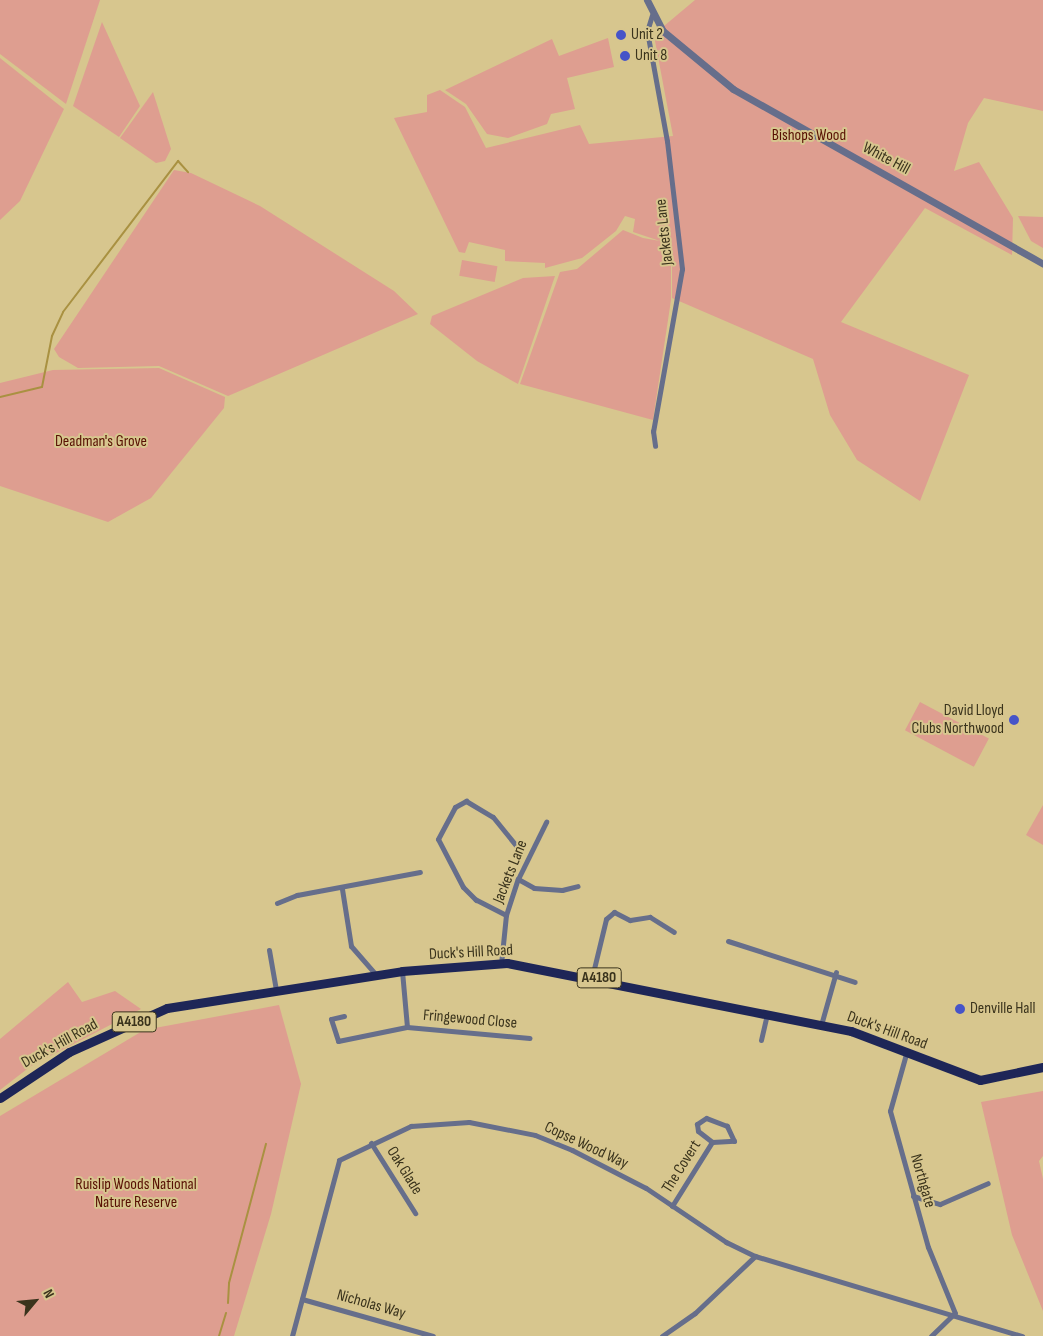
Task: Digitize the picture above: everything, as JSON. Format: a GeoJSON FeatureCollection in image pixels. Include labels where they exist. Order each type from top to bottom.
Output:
{"type":"FeatureCollection","features":[{"type":"Feature","properties":{"kind":"main road","name":"Duck's Hill Road"},"geometry":{"type":"LineString","coordinates":[[0,1098],[69,1052],[159,1011],[276,990],[402,971],[502,964],[592,977],[851,1031],[906,1054],[980,1080],[1043,1067]]}},
{"type":"Feature","properties":{"kind":"street"},"geometry":{"type":"LineString","coordinates":[[647,0],[652,16]]}},
{"type":"Feature","properties":{"kind":"street","name":"White Hill"},"geometry":{"type":"LineString","coordinates":[[652,16],[663,31],[764,109],[1043,264]]}},
{"type":"Feature","properties":{"kind":"street","name":"Jackets Lane"},"geometry":{"type":"LineString","coordinates":[[652,16],[647,31],[667,141],[682,269],[653,431],[655,446]]}},
{"type":"Feature","properties":{"kind":"street"},"geometry":{"type":"LineString","coordinates":[[506,915],[476,900],[463,887],[438,839],[455,807],[466,802],[479,805],[493,817],[518,848]]}},
{"type":"Feature","properties":{"kind":"street","name":"Jackets Lane"},"geometry":{"type":"LineString","coordinates":[[502,964],[506,915],[518,879],[546,822]]}},
{"type":"Feature","properties":{"kind":"street"},"geometry":{"type":"LineString","coordinates":[[278,903],[297,895],[342,889],[420,872]]}},
{"type":"Feature","properties":{"kind":"street"},"geometry":{"type":"LineString","coordinates":[[518,879],[534,888],[562,890],[578,886]]}},
{"type":"Feature","properties":{"kind":"street"},"geometry":{"type":"LineString","coordinates":[[342,889],[351,946],[376,975]]}},
{"type":"Feature","properties":{"kind":"street"},"geometry":{"type":"LineString","coordinates":[[592,977],[606,918],[614,912],[630,920],[650,917],[674,932]]}},
{"type":"Feature","properties":{"kind":"street"},"geometry":{"type":"LineString","coordinates":[[728,940],[836,972],[855,982]]}},
{"type":"Feature","properties":{"kind":"street"},"geometry":{"type":"LineString","coordinates":[[268,950],[276,990]]}},
{"type":"Feature","properties":{"kind":"street","name":"Fringewood Close"},"geometry":{"type":"LineString","coordinates":[[402,971],[407,1027]]}},
{"type":"Feature","properties":{"kind":"street"},"geometry":{"type":"LineString","coordinates":[[821,1025],[836,972]]}},
{"type":"Feature","properties":{"kind":"street"},"geometry":{"type":"LineString","coordinates":[[762,1040],[767,1014]]}},
{"type":"Feature","properties":{"kind":"street","name":"Fringewood Close"},"geometry":{"type":"LineString","coordinates":[[344,1016],[331,1019],[338,1041],[407,1027],[530,1038]]}},
{"type":"Feature","properties":{"kind":"street","name":"Northgate"},"geometry":{"type":"LineString","coordinates":[[906,1054],[890,1111],[913,1196],[955,1313]]}},
{"type":"Feature","properties":{"kind":"street","name":"The Covert"},"geometry":{"type":"LineString","coordinates":[[706,1118],[727,1126],[734,1141],[712,1142],[698,1131],[697,1124],[706,1118]]}},
{"type":"Feature","properties":{"kind":"street","name":"Copse Wood Way"},"geometry":{"type":"LineString","coordinates":[[292,1336],[339,1160],[411,1126],[469,1122],[499,1126],[572,1150],[672,1206],[755,1256],[955,1313],[1022,1336]]}},
{"type":"Feature","properties":{"kind":"street","name":"The Covert"},"geometry":{"type":"LineString","coordinates":[[672,1206],[712,1142]]}},
{"type":"Feature","properties":{"kind":"street","name":"Oak Glade"},"geometry":{"type":"LineString","coordinates":[[372,1143],[415,1213]]}},
{"type":"Feature","properties":{"kind":"street"},"geometry":{"type":"LineString","coordinates":[[913,1196],[940,1204],[988,1182]]}},
{"type":"Feature","properties":{"kind":"street"},"geometry":{"type":"LineString","coordinates":[[662,1336],[695,1314],[755,1256]]}},
{"type":"Feature","properties":{"kind":"street","name":"Nicholas Way"},"geometry":{"type":"LineString","coordinates":[[302,1299],[433,1336]]}},
{"type":"Feature","properties":{"kind":"street"},"geometry":{"type":"LineString","coordinates":[[931,1336],[955,1313]]}},
{"type":"Feature","properties":{"kind":"green space"},"geometry":{"type":"Polygon","coordinates":[[[0,0],[100,0],[66,104],[0,54],[0,0]]]}},
{"type":"Feature","properties":{"kind":"green space","name":"Bishops Wood"},"geometry":{"type":"Polygon","coordinates":[[[695,0],[1043,0],[1043,111],[984,98],[968,123],[954,171],[979,162],[1013,218],[1012,255],[925,208],[841,322],[969,375],[920,501],[857,460],[830,415],[813,359],[672,298],[672,252],[666,243],[671,253],[671,300],[653,420],[520,384],[560,272],[577,269],[623,230],[643,238],[660,241],[633,232],[635,219],[625,216],[616,231],[582,258],[545,268],[545,263],[505,261],[505,250],[469,242],[465,253],[459,252],[394,118],[427,112],[427,95],[440,90],[465,107],[486,148],[580,125],[589,144],[673,136],[655,41],[664,26],[695,0]]]}},
{"type":"Feature","properties":{"kind":"green space"},"geometry":{"type":"Polygon","coordinates":[[[102,22],[140,106],[119,137],[73,106],[102,22]]]}},
{"type":"Feature","properties":{"kind":"green space"},"geometry":{"type":"Polygon","coordinates":[[[608,38],[614,67],[567,78],[575,109],[551,114],[547,124],[508,138],[487,134],[466,104],[445,90],[552,39],[559,56],[608,38]]]}},
{"type":"Feature","properties":{"kind":"green space"},"geometry":{"type":"Polygon","coordinates":[[[0,58],[64,109],[20,201],[0,220],[0,58]]]}},
{"type":"Feature","properties":{"kind":"green space"},"geometry":{"type":"Polygon","coordinates":[[[153,92],[171,149],[165,161],[156,163],[120,138],[153,92]]]}},
{"type":"Feature","properties":{"kind":"green space"},"geometry":{"type":"Polygon","coordinates":[[[174,170],[191,173],[260,206],[394,291],[418,314],[228,396],[159,366],[78,368],[59,357],[54,349],[174,170]]]}},
{"type":"Feature","properties":{"kind":"green space"},"geometry":{"type":"Polygon","coordinates":[[[1018,216],[1043,217],[1043,248],[1031,241],[1018,216]]]}},
{"type":"Feature","properties":{"kind":"green space"},"geometry":{"type":"Polygon","coordinates":[[[462,260],[497,266],[495,282],[459,276],[462,260]]]}},
{"type":"Feature","properties":{"kind":"green space"},"geometry":{"type":"Polygon","coordinates":[[[555,276],[518,384],[477,361],[430,324],[432,316],[523,278],[555,276]]]}},
{"type":"Feature","properties":{"kind":"green space","name":"Deadman's Grove"},"geometry":{"type":"Polygon","coordinates":[[[159,368],[225,397],[224,408],[151,498],[108,522],[0,486],[0,383],[53,370],[159,368]]]}},
{"type":"Feature","properties":{"kind":"green space"},"geometry":{"type":"Polygon","coordinates":[[[920,702],[989,739],[974,767],[905,730],[920,702]]]}},
{"type":"Feature","properties":{"kind":"green space"},"geometry":{"type":"Polygon","coordinates":[[[1043,805],[1043,845],[1026,835],[1043,805]]]}},
{"type":"Feature","properties":{"kind":"green space"},"geometry":{"type":"Polygon","coordinates":[[[68,982],[82,1002],[115,991],[141,1009],[31,1066],[0,1090],[0,1039],[68,982]]]}},
{"type":"Feature","properties":{"kind":"green space","name":"Ruislip Woods National Nature Reserve"},"geometry":{"type":"Polygon","coordinates":[[[279,1005],[301,1084],[271,1214],[234,1336],[0,1336],[0,1116],[144,1030],[279,1005]]]}},
{"type":"Feature","properties":{"kind":"green space"},"geometry":{"type":"Polygon","coordinates":[[[1043,1091],[1043,1156],[1039,1161],[1043,1179],[1043,1311],[1012,1235],[981,1102],[1043,1091]]]}},
{"type":"Feature","properties":{"kind":"waterway"},"geometry":{"type":"LineString","coordinates":[[0,397],[42,387],[52,336],[63,312],[178,161],[188,172]]}},
{"type":"Feature","properties":{"kind":"waterway"},"geometry":{"type":"LineString","coordinates":[[228,1303],[229,1283],[266,1144]]}},
{"type":"Feature","properties":{"kind":"waterway"},"geometry":{"type":"LineString","coordinates":[[219,1336],[226,1313]]}},
{"type":"Feature","properties":{"kind":"place","name":"Unit 2"},"geometry":{"type":"Point","coordinates":[621,35]}},
{"type":"Feature","properties":{"kind":"place","name":"Unit 8"},"geometry":{"type":"Point","coordinates":[625,56]}},
{"type":"Feature","properties":{"kind":"place","name":"David Lloyd Clubs Northwood"},"geometry":{"type":"Point","coordinates":[1014,720]}},
{"type":"Feature","properties":{"kind":"place","name":"Denville Hall"},"geometry":{"type":"Point","coordinates":[960,1009]}}]}
